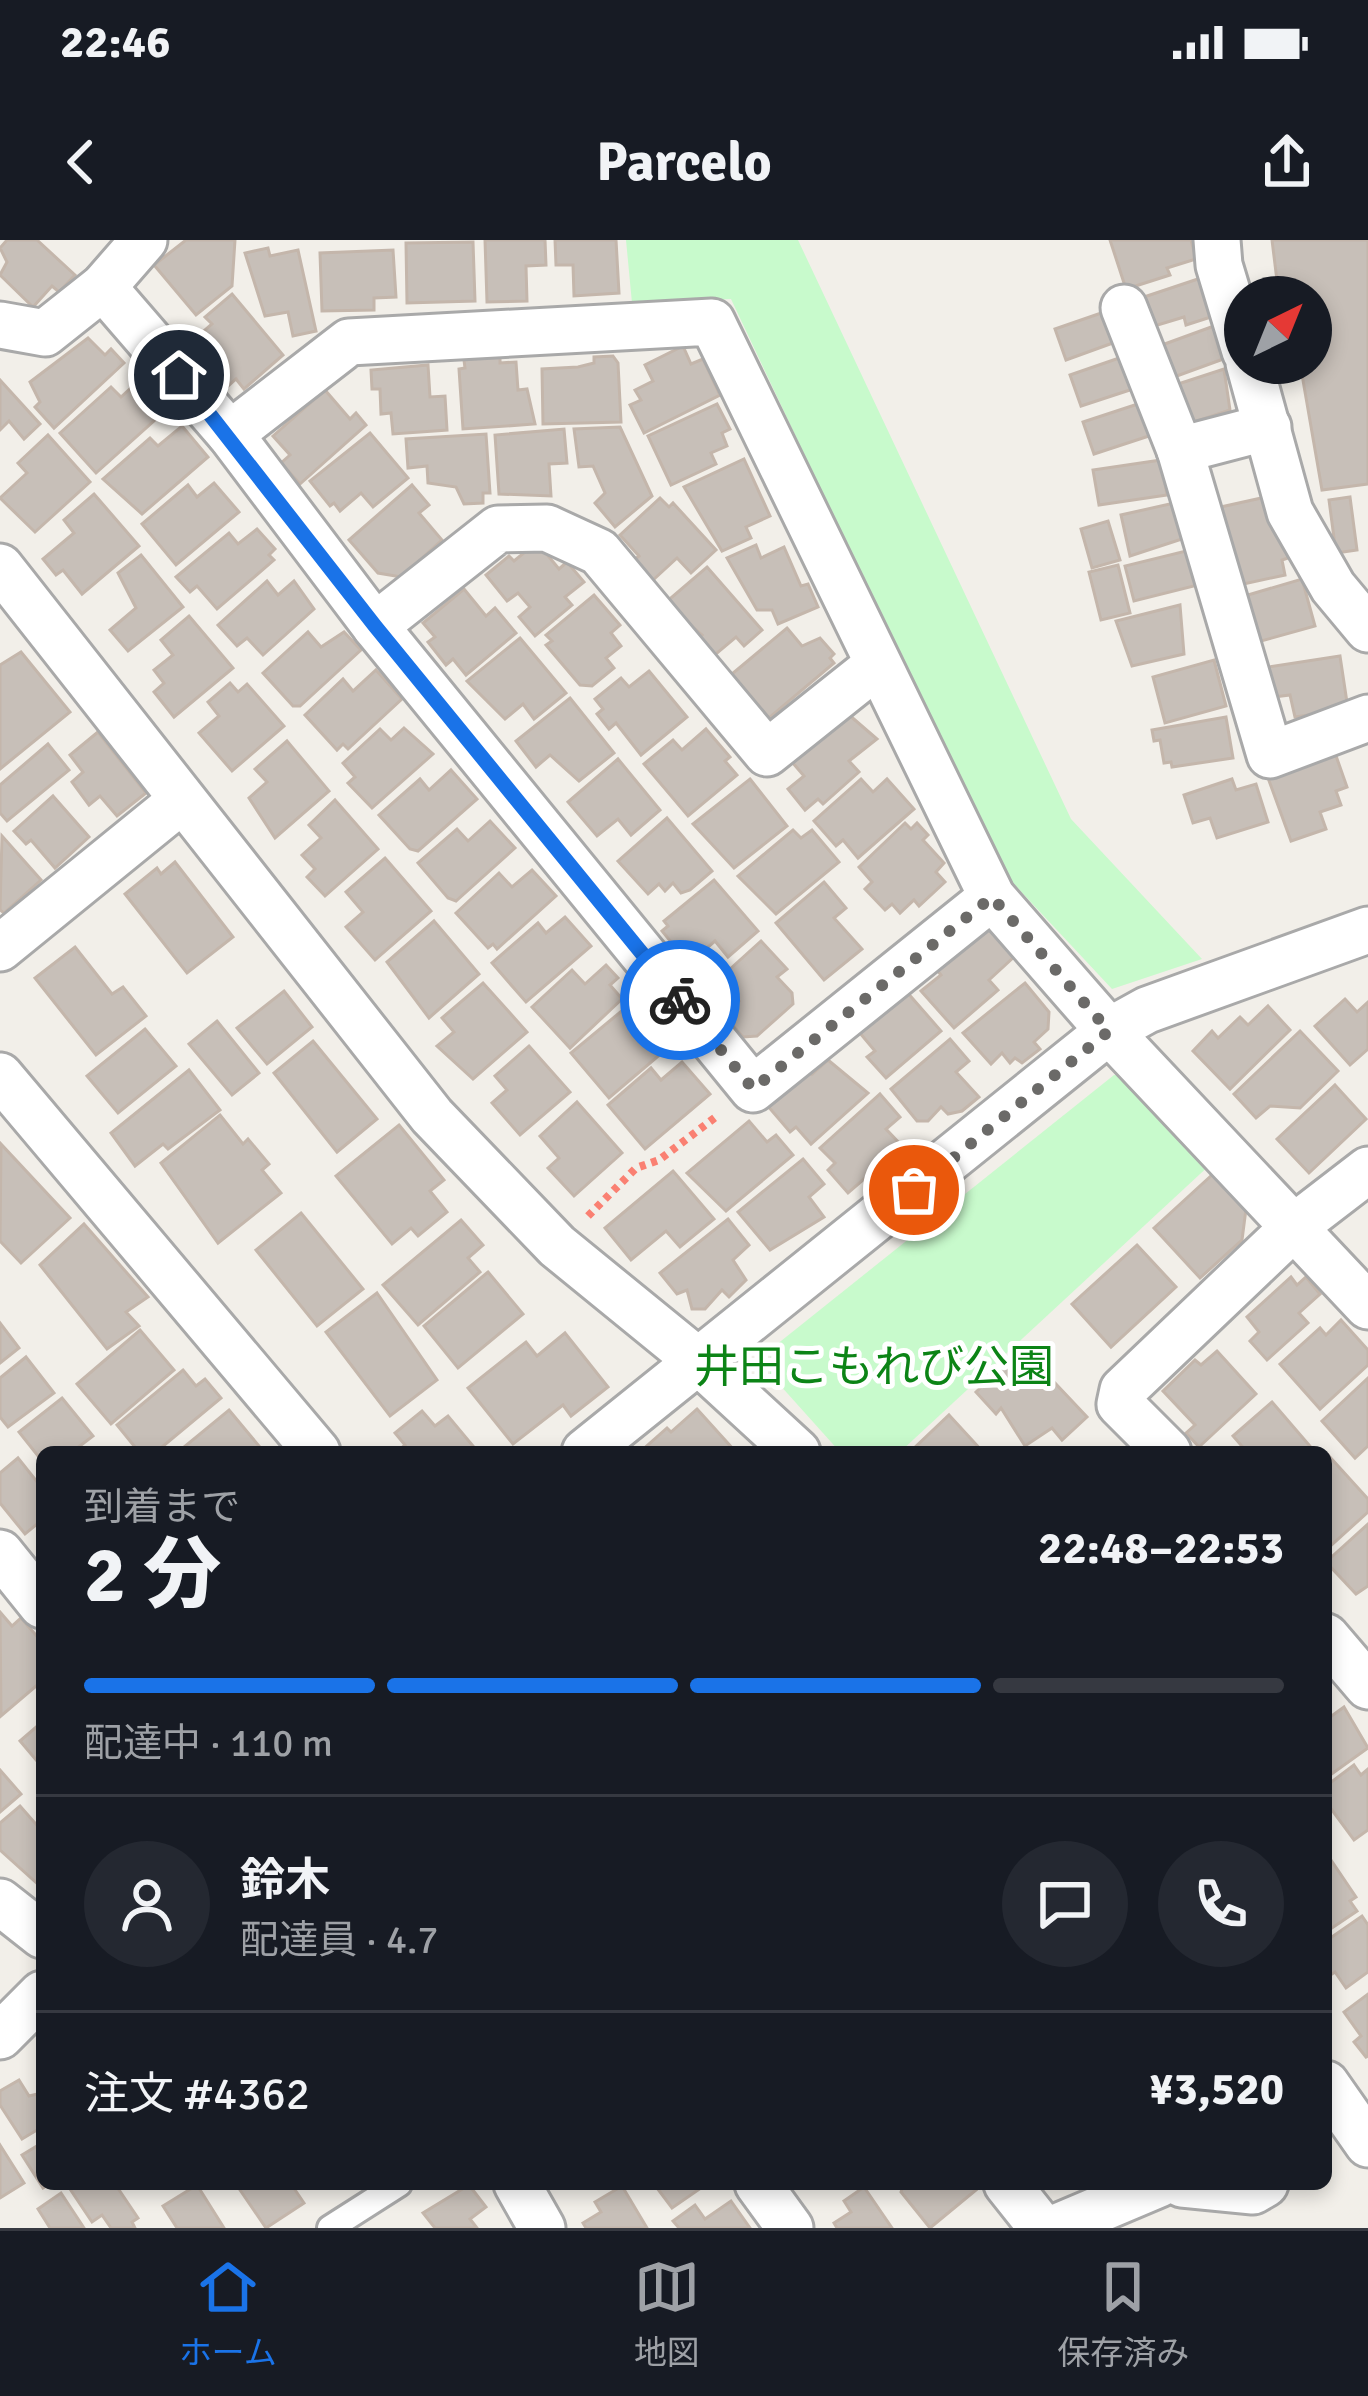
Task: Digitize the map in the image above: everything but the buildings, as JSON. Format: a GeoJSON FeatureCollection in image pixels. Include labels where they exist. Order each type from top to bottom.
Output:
{"type":"FeatureCollection","features":[{"type":"Feature","properties":{"kind":"street"},"geometry":{"type":"LineString","coordinates":[[0,325],[45,333],[104,287],[144,240]]}},
{"type":"Feature","properties":{"kind":"street"},"geometry":{"type":"LineString","coordinates":[[1217,240],[1224,281]]}},
{"type":"Feature","properties":{"kind":"street"},"geometry":{"type":"LineString","coordinates":[[104,287],[230,434],[375,626],[753,1089],[992,897]]}},
{"type":"Feature","properties":{"kind":"street"},"geometry":{"type":"LineString","coordinates":[[1124,308],[1180,451],[1270,754],[1368,718]]}},
{"type":"Feature","properties":{"kind":"street"},"geometry":{"type":"LineString","coordinates":[[230,434],[349,342],[712,322],[992,897],[1109,1031],[1368,1306]]}},
{"type":"Feature","properties":{"kind":"street"},"geometry":{"type":"LineString","coordinates":[[1255,384],[1290,512],[1333,587],[1368,629]]}},
{"type":"Feature","properties":{"kind":"street"},"geometry":{"type":"LineString","coordinates":[[1180,451],[1268,427]]}},
{"type":"Feature","properties":{"kind":"street"},"geometry":{"type":"LineString","coordinates":[[375,626],[498,530],[547,528],[599,552],[767,753],[876,666]]}},
{"type":"Feature","properties":{"kind":"street"},"geometry":{"type":"LineString","coordinates":[[0,567],[432,1115],[556,1246],[698,1360],[790,1446]]}},
{"type":"Feature","properties":{"kind":"street"},"geometry":{"type":"LineString","coordinates":[[0,948],[182,800]]}},
{"type":"Feature","properties":{"kind":"street"},"geometry":{"type":"LineString","coordinates":[[592,1446],[1109,1031],[1147,1010],[1368,930]]}},
{"type":"Feature","properties":{"kind":"street"},"geometry":{"type":"LineString","coordinates":[[0,1076],[312,1446]]}},
{"type":"Feature","properties":{"kind":"street"},"geometry":{"type":"LineString","coordinates":[[1162,1446],[1120,1404],[1123,1390],[1294,1227],[1368,1170]]}},
{"type":"Feature","properties":{"kind":"street"},"geometry":{"type":"LineString","coordinates":[[0,1553],[36,1598]]}},
{"type":"Feature","properties":{"kind":"street"},"geometry":{"type":"LineString","coordinates":[[1332,1643],[1368,1686]]}},
{"type":"Feature","properties":{"kind":"street"},"geometry":{"type":"LineString","coordinates":[[0,1902],[36,1929]]}},
{"type":"Feature","properties":{"kind":"street"},"geometry":{"type":"LineString","coordinates":[[0,2036],[36,2000]]}},
{"type":"Feature","properties":{"kind":"street"},"geometry":{"type":"LineString","coordinates":[[1332,2094],[1355,2134]]}},
{"type":"Feature","properties":{"kind":"street"},"geometry":{"type":"LineString","coordinates":[[520,2190],[542,2228]]}},
{"type":"Feature","properties":{"kind":"street"},"geometry":{"type":"LineString","coordinates":[[762,2190],[790,2228]]}},
{"type":"Feature","properties":{"kind":"street"},"geometry":{"type":"LineString","coordinates":[[1012,2190],[1042,2228]]}},
{"type":"Feature","properties":{"kind":"street"},"geometry":{"type":"LineString","coordinates":[[1055,2228],[1145,2190]]}},
{"type":"Feature","properties":{"kind":"lane"},"geometry":{"type":"LineString","coordinates":[[330,2228],[390,2190]]}},
{"type":"Feature","properties":{"kind":"path"},"geometry":{"type":"LineString","coordinates":[[556,1246],[636,1168],[659,1160],[753,1089]]}},
{"type":"Feature","properties":{"kind":"green space"},"geometry":{"type":"Polygon","coordinates":[[[626,240],[798,240],[1071,819],[1202,959],[1112,989],[999,868],[731,299],[632,303],[626,240]]]}},
{"type":"Feature","properties":{"kind":"green space","name":"井田こもれび公園"},"geometry":{"type":"Polygon","coordinates":[[[1114,1075],[1134,1076],[1213,1162],[906,1446],[835,1446],[770,1374],[771,1349],[1114,1075]]]}},
{"type":"Feature","properties":{"kind":"way so far"},"geometry":{"type":"LineString","coordinates":[[680,1000],[753,1089],[992,897],[1109,1031],[914,1190]]}},
{"type":"Feature","properties":{"kind":"route"},"geometry":{"type":"LineString","coordinates":[[179,375],[230,434],[375,626],[680,1000]]}}]}
